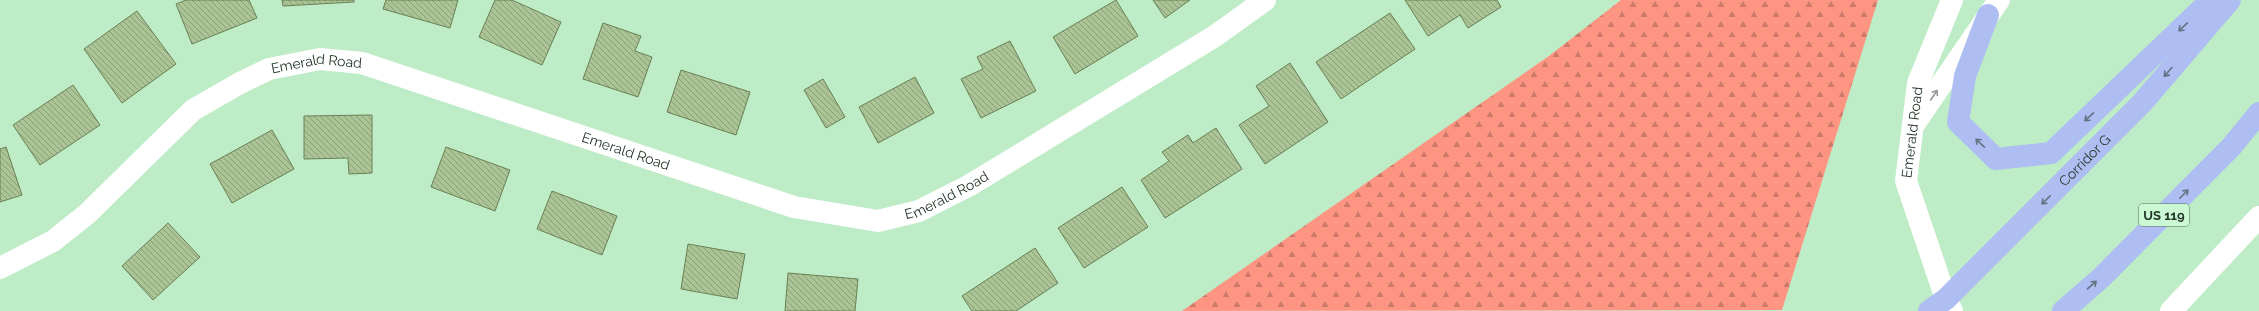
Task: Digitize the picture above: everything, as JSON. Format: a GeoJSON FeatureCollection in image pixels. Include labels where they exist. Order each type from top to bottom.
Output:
{"type":"FeatureCollection","features":[{"type":"Feature","properties":{"kind":"highway"},"geometry":{"type":"LineString","coordinates":[[1994,7],[1965,76],[1958,122],[1996,159],[2051,153],[2211,0]]}},
{"type":"Feature","properties":{"kind":"highway","name":"Corridor G"},"geometry":{"type":"LineString","coordinates":[[1942,307],[2142,103],[2230,0]]}},
{"type":"Feature","properties":{"kind":"highway","name":"US 119"},"geometry":{"type":"LineString","coordinates":[[2063,311],[2102,277],[2232,146],[2259,113]]}},
{"type":"Feature","properties":{"kind":"street","name":"Emerald Road"},"geometry":{"type":"LineString","coordinates":[[0,268],[53,242],[87,214],[193,110],[269,69],[320,59],[362,64],[794,206],[878,221],[919,211],[957,192],[1215,36],[1266,0]]}},
{"type":"Feature","properties":{"kind":"street","name":"Emerald Road"},"geometry":{"type":"LineString","coordinates":[[1942,307],[1906,181],[1918,83],[1952,0]]}},
{"type":"Feature","properties":{"kind":"street"},"geometry":{"type":"LineString","coordinates":[[1912,128],[1994,7]]}},
{"type":"Feature","properties":{"kind":"street"},"geometry":{"type":"LineString","coordinates":[[2171,311],[2259,217]]}},
{"type":"Feature","properties":{"kind":"green space"},"geometry":{"type":"Polygon","coordinates":[[[1621,0],[1878,0],[1782,310],[1182,311],[1549,56],[1621,0]]]}},
{"type":"Feature","properties":{"kind":"building"},"geometry":{"type":"Polygon","coordinates":[[[186,0],[249,0],[257,18],[192,44],[176,4],[186,0]]]}},
{"type":"Feature","properties":{"kind":"building"},"geometry":{"type":"Polygon","coordinates":[[[282,0],[354,0],[354,2],[283,6],[282,0]]]}},
{"type":"Feature","properties":{"kind":"building"},"geometry":{"type":"Polygon","coordinates":[[[386,0],[458,0],[450,28],[383,9],[386,0]]]}},
{"type":"Feature","properties":{"kind":"building"},"geometry":{"type":"Polygon","coordinates":[[[495,0],[512,0],[561,22],[542,65],[479,37],[495,0]]]}},
{"type":"Feature","properties":{"kind":"building"},"geometry":{"type":"Polygon","coordinates":[[[1116,0],[1138,36],[1075,74],[1053,37],[1116,0]]]}},
{"type":"Feature","properties":{"kind":"building"},"geometry":{"type":"Polygon","coordinates":[[[1153,0],[1190,0],[1165,18],[1153,0]]]}},
{"type":"Feature","properties":{"kind":"building"},"geometry":{"type":"Polygon","coordinates":[[[1405,0],[1497,0],[1501,7],[1468,28],[1460,15],[1428,36],[1405,0]]]}},
{"type":"Feature","properties":{"kind":"building"},"geometry":{"type":"Polygon","coordinates":[[[137,11],[176,64],[122,103],[84,49],[137,11]]]}},
{"type":"Feature","properties":{"kind":"building"},"geometry":{"type":"Polygon","coordinates":[[[1390,13],[1415,49],[1341,99],[1316,62],[1390,13]]]}},
{"type":"Feature","properties":{"kind":"building"},"geometry":{"type":"Polygon","coordinates":[[[603,23],[641,36],[635,51],[652,57],[638,97],[583,79],[603,23]]]}},
{"type":"Feature","properties":{"kind":"building"},"geometry":{"type":"Polygon","coordinates":[[[1010,41],[1036,91],[981,118],[961,79],[983,69],[977,57],[1010,41]]]}},
{"type":"Feature","properties":{"kind":"building"},"geometry":{"type":"Polygon","coordinates":[[[1290,63],[1328,122],[1265,164],[1239,125],[1269,106],[1256,86],[1290,63]]]}},
{"type":"Feature","properties":{"kind":"building"},"geometry":{"type":"Polygon","coordinates":[[[681,70],[750,92],[736,135],[667,112],[681,70]]]}},
{"type":"Feature","properties":{"kind":"building"},"geometry":{"type":"Polygon","coordinates":[[[915,77],[934,113],[878,143],[859,107],[915,77]]]}},
{"type":"Feature","properties":{"kind":"building"},"geometry":{"type":"Polygon","coordinates":[[[823,79],[845,117],[826,128],[804,90],[823,79]]]}},
{"type":"Feature","properties":{"kind":"building"},"geometry":{"type":"Polygon","coordinates":[[[73,85],[100,125],[40,165],[13,125],[73,85]]]}},
{"type":"Feature","properties":{"kind":"building"},"geometry":{"type":"Polygon","coordinates":[[[372,115],[372,173],[349,174],[348,158],[304,159],[304,116],[372,115]]]}},
{"type":"Feature","properties":{"kind":"building"},"geometry":{"type":"Polygon","coordinates":[[[1216,128],[1242,169],[1165,218],[1141,180],[1169,161],[1162,152],[1188,135],[1193,143],[1216,128]]]}},
{"type":"Feature","properties":{"kind":"building"},"geometry":{"type":"Polygon","coordinates":[[[272,130],[294,169],[232,203],[210,164],[272,130]]]}},
{"type":"Feature","properties":{"kind":"building"},"geometry":{"type":"Polygon","coordinates":[[[6,147],[22,195],[0,202],[0,149],[6,147]]]}},
{"type":"Feature","properties":{"kind":"building"},"geometry":{"type":"Polygon","coordinates":[[[446,147],[510,170],[495,211],[431,187],[446,147]]]}},
{"type":"Feature","properties":{"kind":"building"},"geometry":{"type":"Polygon","coordinates":[[[1122,187],[1148,227],[1084,268],[1058,228],[1122,187]]]}},
{"type":"Feature","properties":{"kind":"building"},"geometry":{"type":"Polygon","coordinates":[[[552,191],[617,216],[602,255],[537,229],[552,191]]]}},
{"type":"Feature","properties":{"kind":"building"},"geometry":{"type":"Polygon","coordinates":[[[168,223],[200,257],[153,300],[122,266],[168,223]]]}},
{"type":"Feature","properties":{"kind":"building"},"geometry":{"type":"Polygon","coordinates":[[[688,244],[745,254],[737,299],[681,289],[688,244]]]}},
{"type":"Feature","properties":{"kind":"building"},"geometry":{"type":"Polygon","coordinates":[[[1035,248],[1058,283],[1016,311],[972,311],[962,296],[1035,248]]]}},
{"type":"Feature","properties":{"kind":"building"},"geometry":{"type":"Polygon","coordinates":[[[788,273],[858,279],[855,311],[785,311],[788,273]]]}}]}
